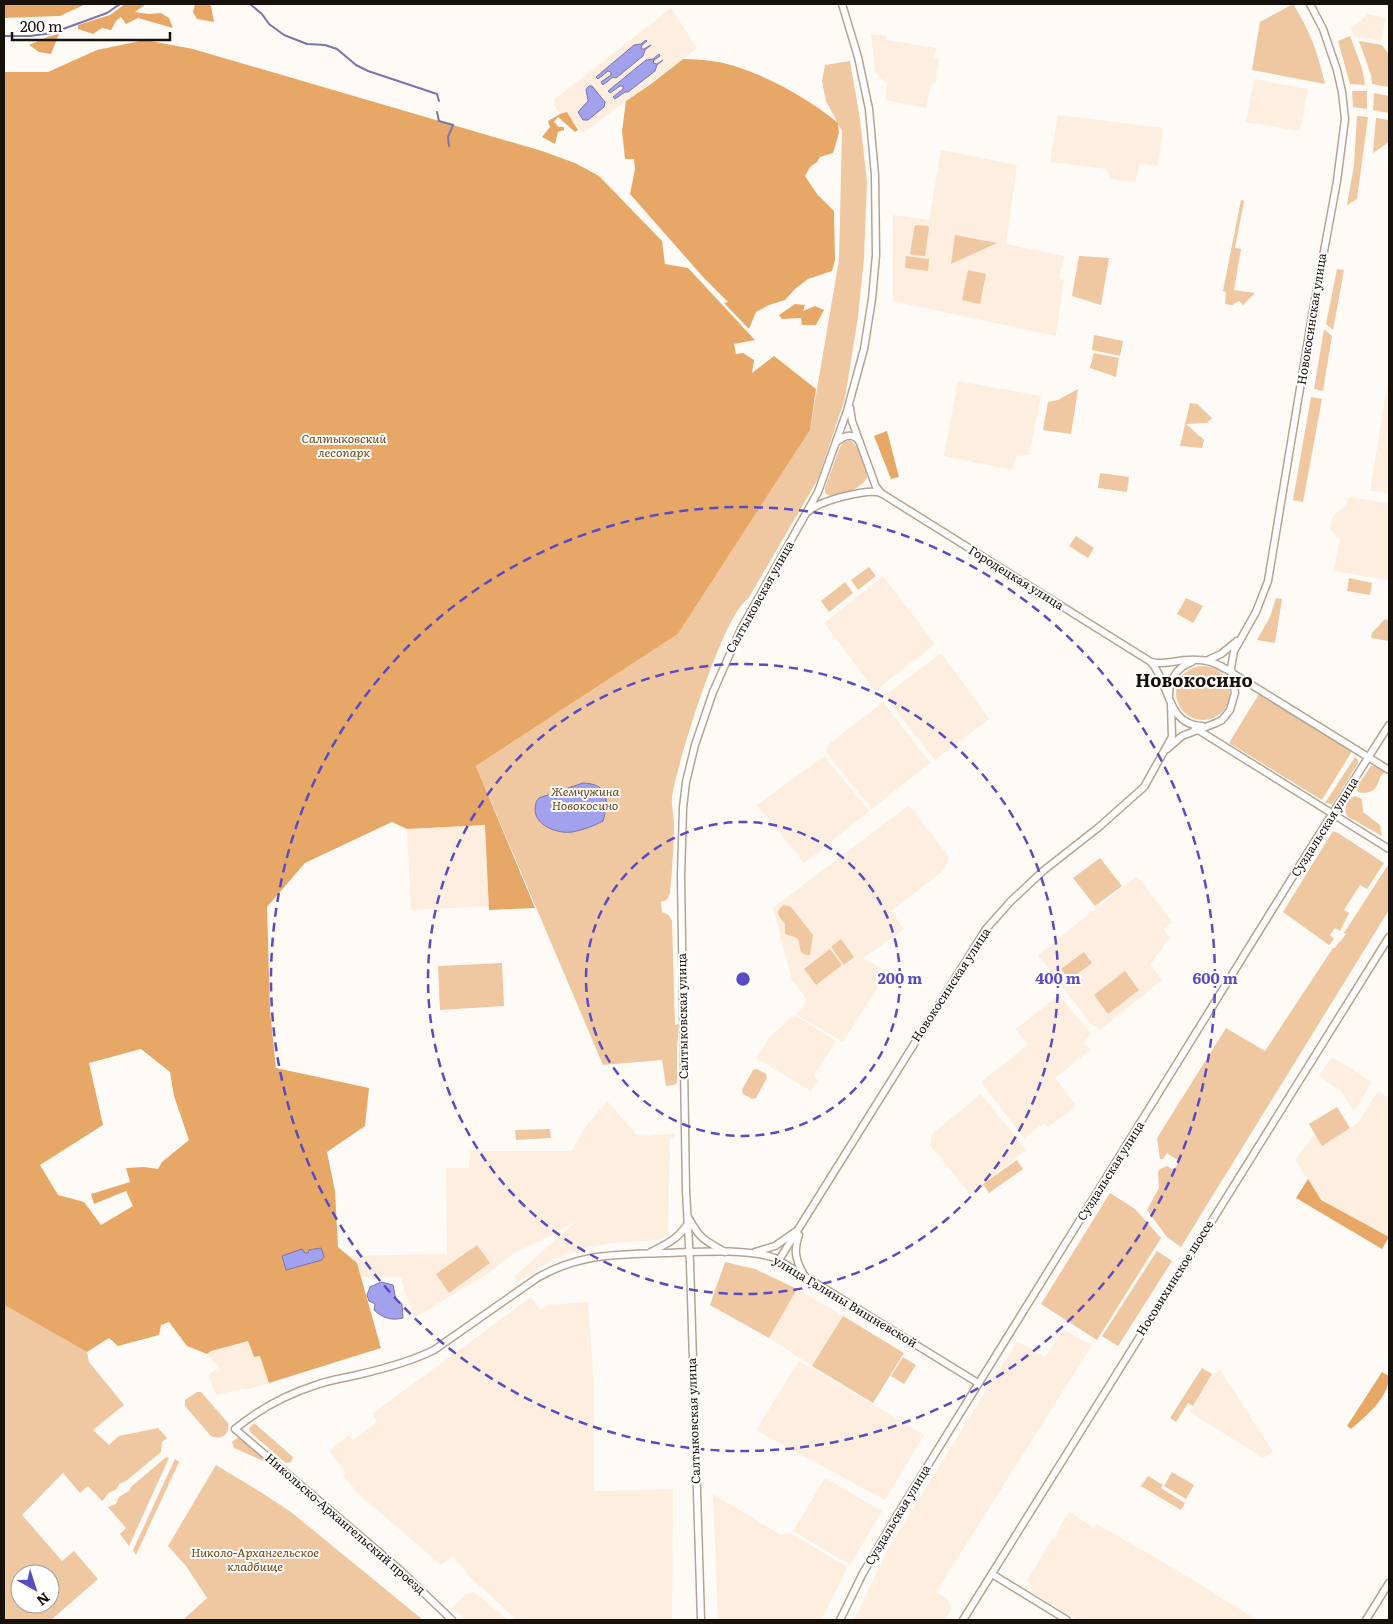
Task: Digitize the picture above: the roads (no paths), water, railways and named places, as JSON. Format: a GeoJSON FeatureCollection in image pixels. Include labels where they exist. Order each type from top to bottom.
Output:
{"type":"FeatureCollection","features":[{"type":"Feature","properties":{"kind":"street","name":"Салтыковская улица"},"geometry":{"type":"LineString","coordinates":[[701,1620],[689,1252],[686,1214],[681,877],[682,827],[686,782],[713,692],[732,647],[772,572],[804,518],[824,477],[851,399],[864,349],[876,255],[875,175],[869,109],[858,57],[842,4]]}},
{"type":"Feature","properties":{"kind":"street","name":"Новокосинская улица"},"geometry":{"type":"LineString","coordinates":[[1243,634],[1256,612],[1268,581],[1319,273],[1337,181],[1343,136],[1344,110],[1340,82],[1326,36],[1310,4]]}},
{"type":"Feature","properties":{"kind":"street"},"geometry":{"type":"LineString","coordinates":[[851,399],[851,416],[876,487],[881,493]]}},
{"type":"Feature","properties":{"kind":"street"},"geometry":{"type":"LineString","coordinates":[[835,445],[842,438],[852,436],[858,440],[863,449]]}},
{"type":"Feature","properties":{"kind":"street"},"geometry":{"type":"LineString","coordinates":[[849,496],[869,484],[872,478],[871,473]]}},
{"type":"Feature","properties":{"kind":"street"},"geometry":{"type":"LineString","coordinates":[[824,477],[820,490],[821,495],[825,499],[834,500]]}},
{"type":"Feature","properties":{"kind":"street"},"geometry":{"type":"LineString","coordinates":[[804,518],[816,506],[834,500],[866,491],[881,493]]}},
{"type":"Feature","properties":{"kind":"street","name":"Городецкая улица"},"geometry":{"type":"LineString","coordinates":[[881,493],[1151,662]]}},
{"type":"Feature","properties":{"kind":"street"},"geometry":{"type":"LineString","coordinates":[[1167,749],[1173,731],[1170,685],[1175,674],[1184,665],[1203,660],[1227,650],[1243,634]]}},
{"type":"Feature","properties":{"kind":"street"},"geometry":{"type":"LineString","coordinates":[[1167,749],[1176,739],[1222,720],[1230,710],[1235,698],[1232,657],[1243,634]]}},
{"type":"Feature","properties":{"kind":"street"},"geometry":{"type":"LineString","coordinates":[[1151,662],[1156,664],[1203,660],[1221,666],[1389,770]]}},
{"type":"Feature","properties":{"kind":"street"},"geometry":{"type":"LineString","coordinates":[[1151,662],[1158,671],[1170,702],[1179,716],[1389,848]]}},
{"type":"Feature","properties":{"kind":"street"},"geometry":{"type":"LineString","coordinates":[[1221,666],[1232,678],[1235,688]]}},
{"type":"Feature","properties":{"kind":"street"},"geometry":{"type":"LineString","coordinates":[[1188,723],[1198,726],[1210,725]]}},
{"type":"Feature","properties":{"kind":"street","name":"Суздальская улица"},"geometry":{"type":"LineString","coordinates":[[840,1620],[863,1572],[978,1383],[1389,725]]}},
{"type":"Feature","properties":{"kind":"street","name":"Новокосинская улица"},"geometry":{"type":"LineString","coordinates":[[779,1260],[986,929],[1011,901],[1043,871],[1099,827],[1144,787],[1167,749]]}},
{"type":"Feature","properties":{"kind":"street","name":"Носовихинское шоссе"},"geometry":{"type":"LineString","coordinates":[[963,1620],[1389,937]]}},
{"type":"Feature","properties":{"kind":"street"},"geometry":{"type":"LineString","coordinates":[[686,1214],[698,1235],[726,1252]]}},
{"type":"Feature","properties":{"kind":"street"},"geometry":{"type":"LineString","coordinates":[[752,1254],[783,1241],[803,1224]]}},
{"type":"Feature","properties":{"kind":"street"},"geometry":{"type":"LineString","coordinates":[[803,1224],[795,1248],[797,1262],[804,1277]]}},
{"type":"Feature","properties":{"kind":"street"},"geometry":{"type":"LineString","coordinates":[[648,1254],[680,1235],[687,1225]]}},
{"type":"Feature","properties":{"kind":"street","name":"улица Галины Вишневской"},"geometry":{"type":"LineString","coordinates":[[236,1430],[244,1422],[268,1407],[317,1384],[384,1369],[434,1350],[537,1278],[555,1268],[593,1258],[648,1254],[726,1252],[771,1256],[978,1383]]}},
{"type":"Feature","properties":{"kind":"street","name":"Никольско-Архангельский проезд"},"geometry":{"type":"LineString","coordinates":[[236,1430],[402,1571],[452,1620]]}},
{"type":"Feature","properties":{"kind":"street"},"geometry":{"type":"LineString","coordinates":[[992,1574],[1067,1620]]}},
{"type":"Feature","properties":{"kind":"street"},"geometry":{"type":"LineString","coordinates":[[1366,1620],[1389,1583]]}},
{"type":"Feature","properties":{"kind":"water"},"geometry":{"type":"Polygon","coordinates":[[[646,40],[641,49],[651,45],[645,50],[643,56],[616,78],[613,77],[603,85],[601,82],[611,75],[611,72],[608,71],[598,79],[596,77],[634,45],[641,44],[646,40]]]}},
{"type":"Feature","properties":{"kind":"water"},"geometry":{"type":"Polygon","coordinates":[[[659,54],[660,56],[653,63],[657,64],[663,60],[657,65],[655,71],[628,92],[615,99],[613,97],[623,89],[623,86],[610,93],[608,91],[646,60],[653,59],[659,54]]]}},
{"type":"Feature","properties":{"kind":"water"},"geometry":{"type":"Polygon","coordinates":[[[592,86],[605,102],[604,107],[588,120],[583,120],[578,112],[588,101],[586,89],[592,86]]]}},
{"type":"Feature","properties":{"kind":"water"},"geometry":{"type":"Polygon","coordinates":[[[583,783],[598,786],[605,794],[606,806],[603,821],[584,829],[560,832],[548,828],[539,820],[535,809],[539,798],[583,783]]]}},
{"type":"Feature","properties":{"kind":"water"},"geometry":{"type":"Polygon","coordinates":[[[321,1248],[324,1256],[322,1260],[286,1270],[282,1256],[302,1249],[305,1253],[308,1253],[309,1250],[321,1248]]]}},
{"type":"Feature","properties":{"kind":"water"},"geometry":{"type":"Polygon","coordinates":[[[381,1282],[393,1285],[396,1300],[402,1304],[403,1318],[387,1318],[374,1310],[375,1304],[369,1301],[367,1295],[370,1287],[381,1282]]]}},
{"type":"Feature","properties":{"kind":"waterway"},"geometry":{"type":"LineString","coordinates":[[4,36],[30,36],[52,33],[107,13],[120,4]]}},
{"type":"Feature","properties":{"kind":"waterway"},"geometry":{"type":"LineString","coordinates":[[250,4],[262,14],[269,24],[284,35],[307,44],[325,45],[337,49],[356,65],[368,71],[437,94],[439,101]]}},
{"type":"Feature","properties":{"kind":"waterway"},"geometry":{"type":"LineString","coordinates":[[437,112],[439,121],[453,125],[448,137],[449,146]]}},
{"type":"Feature","properties":{"kind":"district","name":"Новокосино"},"geometry":{"type":"Point","coordinates":[1194,681]}},
{"type":"Feature","properties":{"kind":"park label","name":"Салтыковский лесопарк"},"geometry":{"type":"Point","coordinates":[344,446]}},
{"type":"Feature","properties":{"kind":"park label","name":"Жемчужина Новокосино"},"geometry":{"type":"Point","coordinates":[585,799]}},
{"type":"Feature","properties":{"kind":"park label","name":"Николо-Архангельское кладбище"},"geometry":{"type":"Point","coordinates":[255,1560]}}]}
